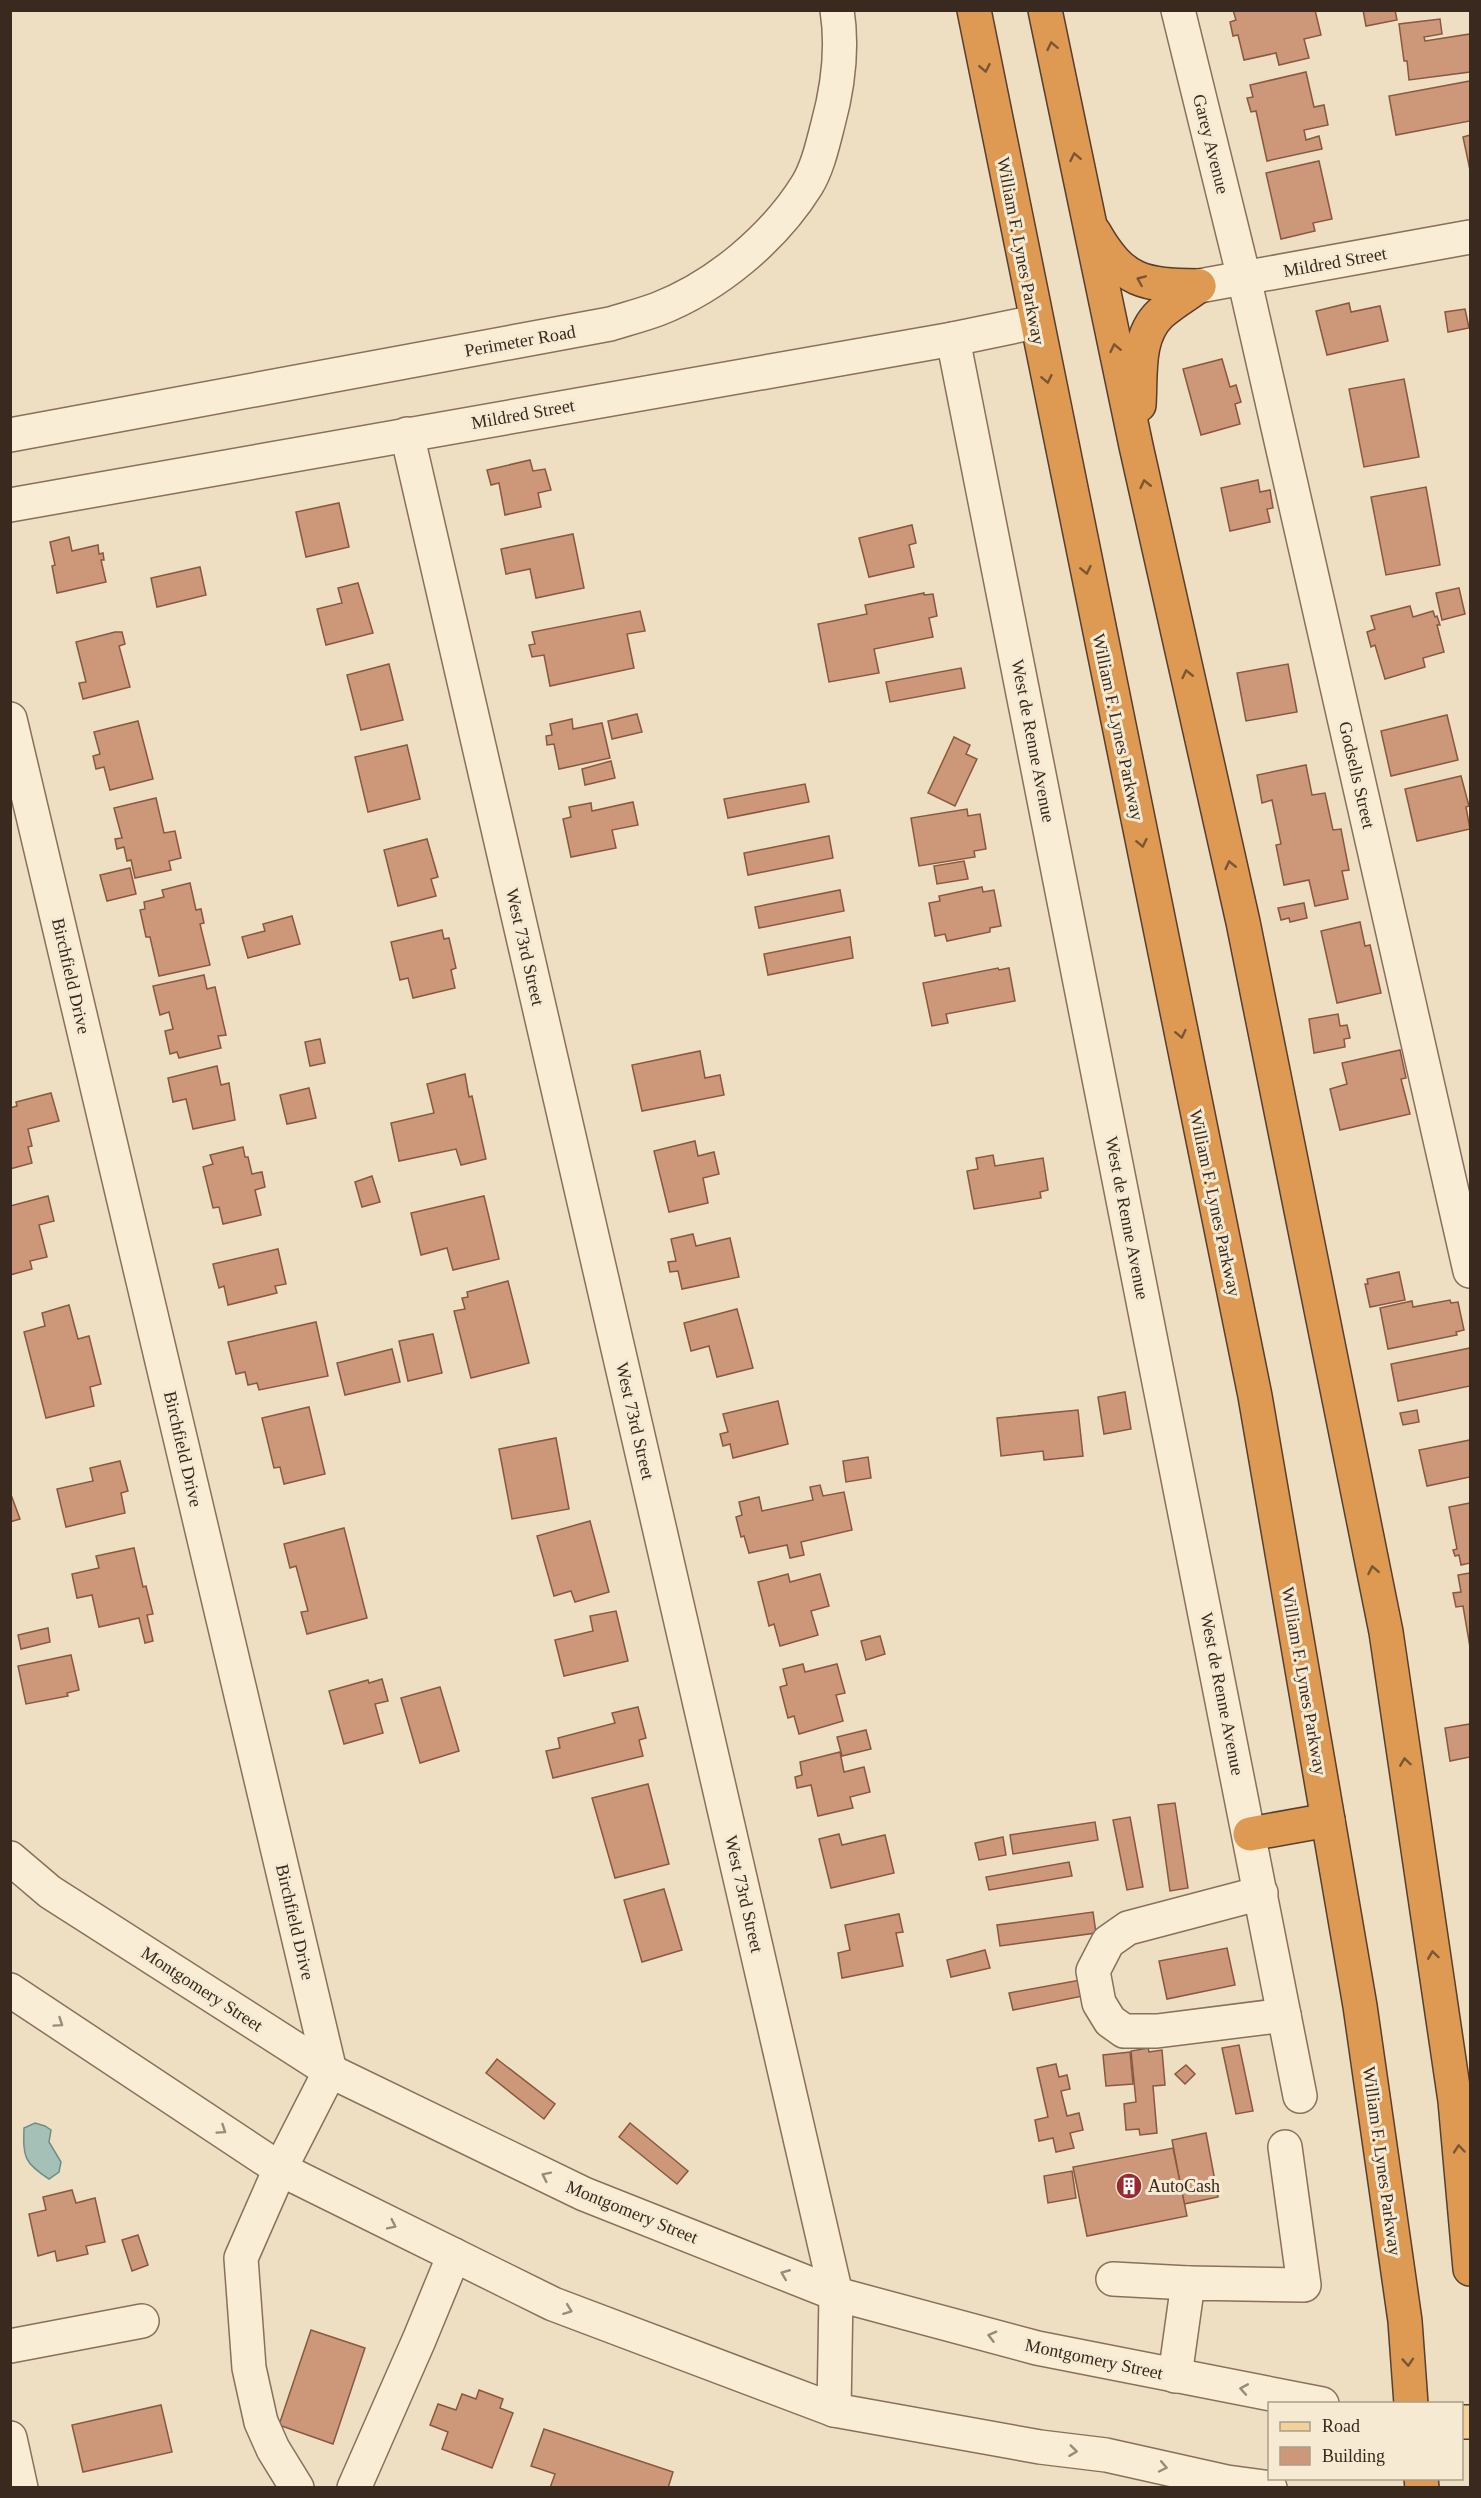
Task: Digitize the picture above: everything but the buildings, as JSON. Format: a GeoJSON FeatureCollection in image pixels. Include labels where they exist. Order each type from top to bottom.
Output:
{"type":"FeatureCollection","features":[{"type":"Feature","properties":{"kind":"highway","name":"William F. Lynes Parkway"},"geometry":{"type":"LineString","coordinates":[[974,10],[1035,322],[1255,1396],[1360,2006],[1402,2298],[1411,2402]]}},
{"type":"Feature","properties":{"kind":"highway"},"geometry":{"type":"LineString","coordinates":[[1045,10],[1136,446],[1243,922],[1386,1632],[1455,2101],[1470,2270]]}},
{"type":"Feature","properties":{"kind":"highway"},"geometry":{"type":"LineString","coordinates":[[1087,219],[1107,253],[1134,278],[1161,285],[1199,286]]}},
{"type":"Feature","properties":{"kind":"highway"},"geometry":{"type":"LineString","coordinates":[[1136,446],[1145,338],[1160,315],[1199,286]]}},
{"type":"Feature","properties":{"kind":"highway"},"geometry":{"type":"LineString","coordinates":[[1250,1834],[1328,1820]]}},
{"type":"Feature","properties":{"kind":"street","name":"Perimeter Road"},"geometry":{"type":"LineString","coordinates":[[10,435],[610,324],[660,308],[705,284],[748,255],[776,227],[808,183],[822,146],[837,91],[839,26],[837,10]]}},
{"type":"Feature","properties":{"kind":"street","name":"Garey Avenue"},"geometry":{"type":"LineString","coordinates":[[1178,10],[1244,278]]}},
{"type":"Feature","properties":{"kind":"street","name":"Mildred Street"},"geometry":{"type":"LineString","coordinates":[[1199,286],[1470,237]]}},
{"type":"Feature","properties":{"kind":"street","name":"Godsells Street"},"geometry":{"type":"LineString","coordinates":[[1244,278],[1470,1271]]}},
{"type":"Feature","properties":{"kind":"street","name":"Mildred Street"},"geometry":{"type":"LineString","coordinates":[[10,505],[953,339],[1035,322]]}},
{"type":"Feature","properties":{"kind":"street","name":"West de Renne Avenue"},"geometry":{"type":"LineString","coordinates":[[953,339],[1300,2096]]}},
{"type":"Feature","properties":{"kind":"street","name":"West 73rd Street"},"geometry":{"type":"LineString","coordinates":[[407,434],[836,2294],[834,2410]]}},
{"type":"Feature","properties":{"kind":"street","name":"Birchfield Drive"},"geometry":{"type":"LineString","coordinates":[[10,719],[330,2071]]}},
{"type":"Feature","properties":{"kind":"street","name":"Montgomery Street"},"geometry":{"type":"LineString","coordinates":[[10,1858],[50,1892],[330,2071],[584,2194],[836,2294],[1037,2348],[1317,2402]]}},
{"type":"Feature","properties":{"kind":"street"},"geometry":{"type":"LineString","coordinates":[[1261,1893],[1128,1928],[1108,1942],[1094,1971],[1099,2003],[1110,2021],[1124,2031],[1157,2031],[1284,2015]]}},
{"type":"Feature","properties":{"kind":"street"},"geometry":{"type":"LineString","coordinates":[[10,1990],[280,2169],[553,2304],[834,2410],[1040,2447],[1106,2455],[1226,2485],[1270,2487]]}},
{"type":"Feature","properties":{"kind":"street"},"geometry":{"type":"LineString","coordinates":[[297,2487],[273,2449],[261,2422],[249,2368],[241,2258],[280,2169],[330,2071]]}},
{"type":"Feature","properties":{"kind":"street"},"geometry":{"type":"LineString","coordinates":[[1113,2279],[1304,2285],[1285,2147]]}},
{"type":"Feature","properties":{"kind":"street"},"geometry":{"type":"LineString","coordinates":[[354,2487],[454,2255]]}},
{"type":"Feature","properties":{"kind":"street"},"geometry":{"type":"LineString","coordinates":[[1174,2376],[1188,2283]]}},
{"type":"Feature","properties":{"kind":"street"},"geometry":{"type":"LineString","coordinates":[[10,2346],[142,2321]]}},
{"type":"Feature","properties":{"kind":"street"},"geometry":{"type":"LineString","coordinates":[[10,2438],[21,2487]]}},
{"type":"Feature","properties":{"kind":"water"},"geometry":{"type":"Polygon","coordinates":[[[35,2123],[51,2130],[49,2142],[61,2162],[59,2172],[49,2179],[34,2168],[25,2153],[24,2128],[35,2123]]]}},
{"type":"Feature","properties":{"kind":"place","name":"AutoCash"},"geometry":{"type":"Point","coordinates":[1129,2186]}}]}
